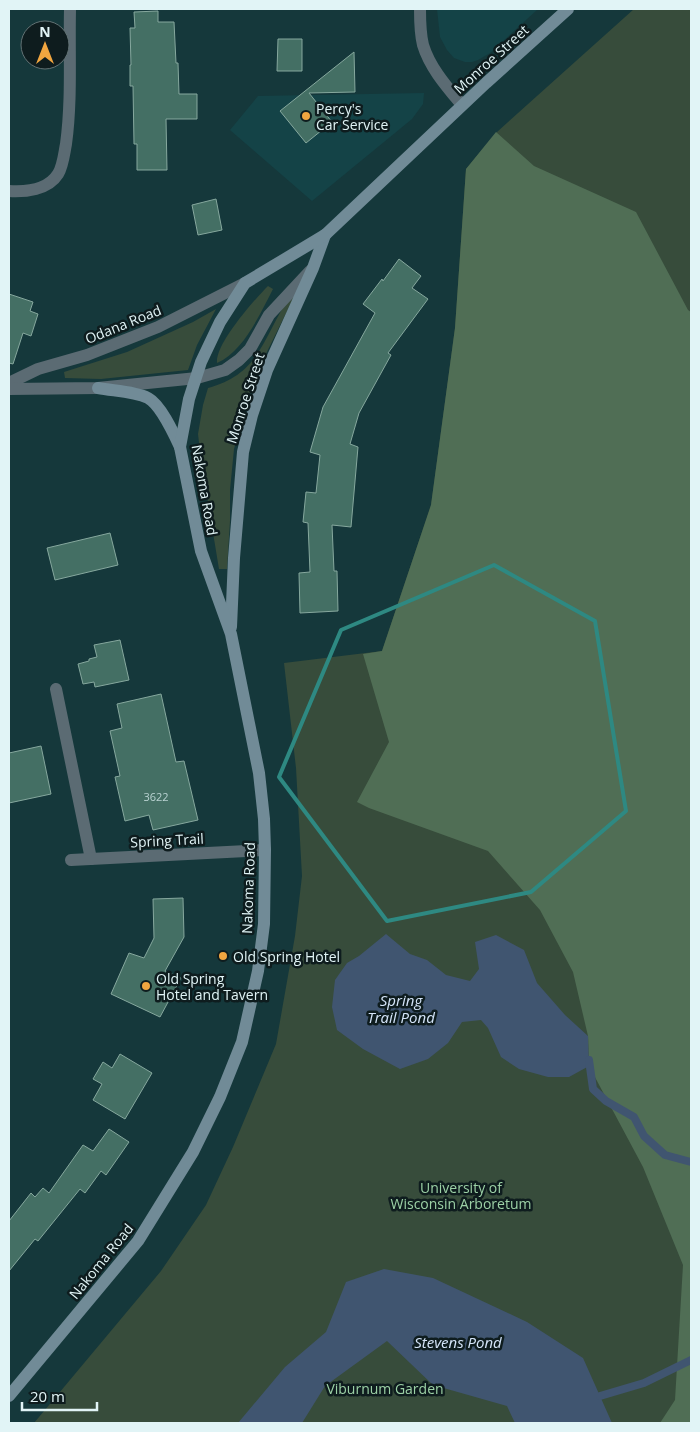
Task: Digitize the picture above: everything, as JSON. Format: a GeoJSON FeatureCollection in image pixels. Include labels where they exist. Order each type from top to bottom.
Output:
{"type":"FeatureCollection","features":[{"type":"Feature","properties":{"kind":"main road","name":"Monroe Street"},"geometry":{"type":"LineString","coordinates":[[196,378],[211,338],[245,283],[325,235],[462,105],[568,9]]}},
{"type":"Feature","properties":{"kind":"main road","name":"Monroe Street"},"geometry":{"type":"LineString","coordinates":[[231,634],[234,558],[243,452],[252,415],[267,370],[313,268],[325,235]]}},
{"type":"Feature","properties":{"kind":"main road","name":"Nakoma Road"},"geometry":{"type":"LineString","coordinates":[[9,1396],[138,1242],[193,1152],[220,1097],[242,1042],[258,971],[264,924],[266,850],[259,773],[231,634],[201,551],[180,447],[189,399],[196,378]]}},
{"type":"Feature","properties":{"kind":"main road"},"geometry":{"type":"LineString","coordinates":[[98,388],[137,394],[150,399],[163,414],[180,447]]}},
{"type":"Feature","properties":{"kind":"street"},"geometry":{"type":"LineString","coordinates":[[9,191],[24,192],[48,183],[58,174],[69,124],[70,9]]}},
{"type":"Feature","properties":{"kind":"street"},"geometry":{"type":"LineString","coordinates":[[420,9],[421,37],[427,56],[442,80],[462,105]]}},
{"type":"Feature","properties":{"kind":"street","name":"Monroe Street"},"geometry":{"type":"LineString","coordinates":[[196,378],[225,370],[240,360],[250,349],[269,315],[313,268]]}},
{"type":"Feature","properties":{"kind":"street","name":"Odana Road"},"geometry":{"type":"LineString","coordinates":[[9,383],[38,369],[88,355],[158,327],[245,283]]}},
{"type":"Feature","properties":{"kind":"street"},"geometry":{"type":"LineString","coordinates":[[9,389],[98,388],[196,378]]}},
{"type":"Feature","properties":{"kind":"street"},"geometry":{"type":"LineString","coordinates":[[56,689],[92,859]]}},
{"type":"Feature","properties":{"kind":"street","name":"Spring Trail"},"geometry":{"type":"LineString","coordinates":[[71,860],[266,850]]}},
{"type":"Feature","properties":{"kind":"highlighted area"},"geometry":{"type":"Polygon","coordinates":[[[494,565],[595,621],[626,811],[531,892],[387,921],[279,777],[341,630],[494,565]]]}},
{"type":"Feature","properties":{"kind":"shaded area"},"geometry":{"type":"Polygon","coordinates":[[[437,9],[538,9],[490,53],[478,60],[465,62],[454,58],[440,37],[437,9]]]}},
{"type":"Feature","properties":{"kind":"shaded area"},"geometry":{"type":"Polygon","coordinates":[[[424,93],[423,104],[412,119],[312,201],[230,130],[258,96],[424,93]]]}},
{"type":"Feature","properties":{"kind":"green space","name":"University of Wisconsin Arboretum"},"geometry":{"type":"Polygon","coordinates":[[[634,9],[691,9],[691,1423],[34,1423],[161,1271],[206,1205],[233,1147],[276,1044],[295,936],[302,876],[296,768],[284,663],[382,651],[431,505],[455,328],[466,169],[497,132],[634,9]]]}},
{"type":"Feature","properties":{"kind":"green space"},"geometry":{"type":"Polygon","coordinates":[[[496,132],[534,166],[636,212],[688,310],[691,312],[691,1423],[660,1423],[675,1400],[683,1265],[643,1167],[589,1066],[588,1036],[573,972],[540,910],[488,851],[357,802],[389,742],[363,654],[382,651],[431,505],[455,328],[466,169],[496,132]]]}},
{"type":"Feature","properties":{"kind":"green space"},"geometry":{"type":"Polygon","coordinates":[[[268,286],[273,289],[250,331],[235,350],[217,363],[222,345],[229,334],[268,286]]]}},
{"type":"Feature","properties":{"kind":"green space"},"geometry":{"type":"Polygon","coordinates":[[[296,293],[256,374],[234,449],[230,490],[227,569],[219,569],[198,434],[203,405],[208,388],[242,372],[256,356],[284,307],[296,293]]]}},
{"type":"Feature","properties":{"kind":"green space"},"geometry":{"type":"Polygon","coordinates":[[[216,309],[197,345],[188,370],[101,379],[65,378],[64,372],[127,352],[193,322],[216,309]]]}},
{"type":"Feature","properties":{"kind":"water","name":"Spring Trail Pond"},"geometry":{"type":"Polygon","coordinates":[[[386,934],[410,954],[427,960],[446,975],[470,981],[479,969],[475,942],[496,935],[524,950],[537,983],[565,1015],[588,1036],[589,1066],[569,1077],[548,1077],[519,1069],[501,1057],[488,1028],[481,1020],[462,1022],[448,1043],[428,1059],[400,1069],[363,1049],[337,1030],[332,1007],[335,980],[347,963],[359,956],[386,934]]]}},
{"type":"Feature","properties":{"kind":"water","name":"Stevens Pond"},"geometry":{"type":"Polygon","coordinates":[[[384,1269],[433,1278],[527,1322],[583,1358],[612,1423],[515,1423],[507,1406],[433,1385],[387,1341],[325,1386],[302,1423],[238,1423],[285,1367],[326,1332],[346,1282],[384,1269]]]}},
{"type":"Feature","properties":{"kind":"building"},"geometry":{"type":"Polygon","coordinates":[[[158,11],[158,22],[174,22],[179,94],[197,94],[197,119],[166,119],[167,170],[137,170],[137,144],[134,144],[133,86],[130,86],[130,28],[135,28],[134,12],[158,11]]]}},
{"type":"Feature","properties":{"kind":"building"},"geometry":{"type":"Polygon","coordinates":[[[278,39],[302,39],[302,71],[277,71],[278,39]]]}},
{"type":"Feature","properties":{"kind":"building"},"geometry":{"type":"Polygon","coordinates":[[[354,52],[355,92],[309,93],[332,122],[306,143],[280,111],[354,52]]]}},
{"type":"Feature","properties":{"kind":"building"},"geometry":{"type":"Polygon","coordinates":[[[216,199],[222,230],[198,235],[192,205],[216,199]]]}},
{"type":"Feature","properties":{"kind":"building"},"geometry":{"type":"Polygon","coordinates":[[[399,259],[421,276],[412,288],[428,299],[388,353],[391,355],[359,413],[350,444],[358,447],[351,527],[332,525],[334,571],[337,571],[338,611],[300,613],[299,573],[310,572],[308,523],[303,522],[306,492],[316,493],[320,455],[310,452],[323,407],[375,313],[363,304],[399,259]]]}},
{"type":"Feature","properties":{"kind":"building"},"geometry":{"type":"Polygon","coordinates":[[[9,294],[33,302],[30,311],[38,314],[31,336],[23,333],[13,364],[9,363],[9,294]]]}},
{"type":"Feature","properties":{"kind":"building"},"geometry":{"type":"Polygon","coordinates":[[[110,533],[118,565],[55,580],[47,548],[110,533]]]}},
{"type":"Feature","properties":{"kind":"building"},"geometry":{"type":"Polygon","coordinates":[[[120,640],[129,680],[95,687],[94,682],[83,684],[78,664],[97,657],[94,645],[120,640]]]}},
{"type":"Feature","properties":{"kind":"building"},"geometry":{"type":"Polygon","coordinates":[[[161,694],[176,762],[184,761],[198,820],[153,830],[149,815],[125,821],[115,777],[120,776],[110,731],[122,728],[117,704],[161,694]]]}},
{"type":"Feature","properties":{"kind":"building"},"geometry":{"type":"Polygon","coordinates":[[[41,746],[51,794],[9,803],[9,753],[41,746]]]}},
{"type":"Feature","properties":{"kind":"building","name":"Old Spring Hotel and Tavern"},"geometry":{"type":"Polygon","coordinates":[[[183,898],[184,937],[165,971],[181,978],[160,1017],[111,994],[129,953],[144,958],[154,938],[153,899],[183,898]]]}},
{"type":"Feature","properties":{"kind":"building"},"geometry":{"type":"Polygon","coordinates":[[[120,1054],[152,1073],[125,1119],[93,1100],[102,1084],[93,1079],[103,1062],[112,1068],[120,1054]]]}},
{"type":"Feature","properties":{"kind":"building"},"geometry":{"type":"Polygon","coordinates":[[[109,1129],[129,1142],[106,1175],[101,1171],[85,1193],[80,1189],[38,1241],[35,1239],[9,1271],[9,1221],[31,1193],[35,1197],[43,1188],[49,1193],[83,1145],[93,1151],[109,1129]]]}},
{"type":"Feature","properties":{"kind":"waterway"},"geometry":{"type":"LineString","coordinates":[[589,1060],[593,1089],[606,1101],[634,1117],[644,1136],[665,1155],[691,1162]]}},
{"type":"Feature","properties":{"kind":"waterway"},"geometry":{"type":"LineString","coordinates":[[600,1396],[644,1383],[691,1360]]}},
{"type":"Feature","properties":{"kind":"place","name":"Percy's Car Service"},"geometry":{"type":"Point","coordinates":[306,116]}},
{"type":"Feature","properties":{"kind":"place","name":"Old Spring Hotel"},"geometry":{"type":"Point","coordinates":[223,956]}},
{"type":"Feature","properties":{"kind":"place","name":"Old Spring Hotel and Tavern"},"geometry":{"type":"Point","coordinates":[146,986]}},
{"type":"Feature","properties":{"kind":"park label","name":"Viburnum Garden"},"geometry":{"type":"Point","coordinates":[385,1388]}}]}
